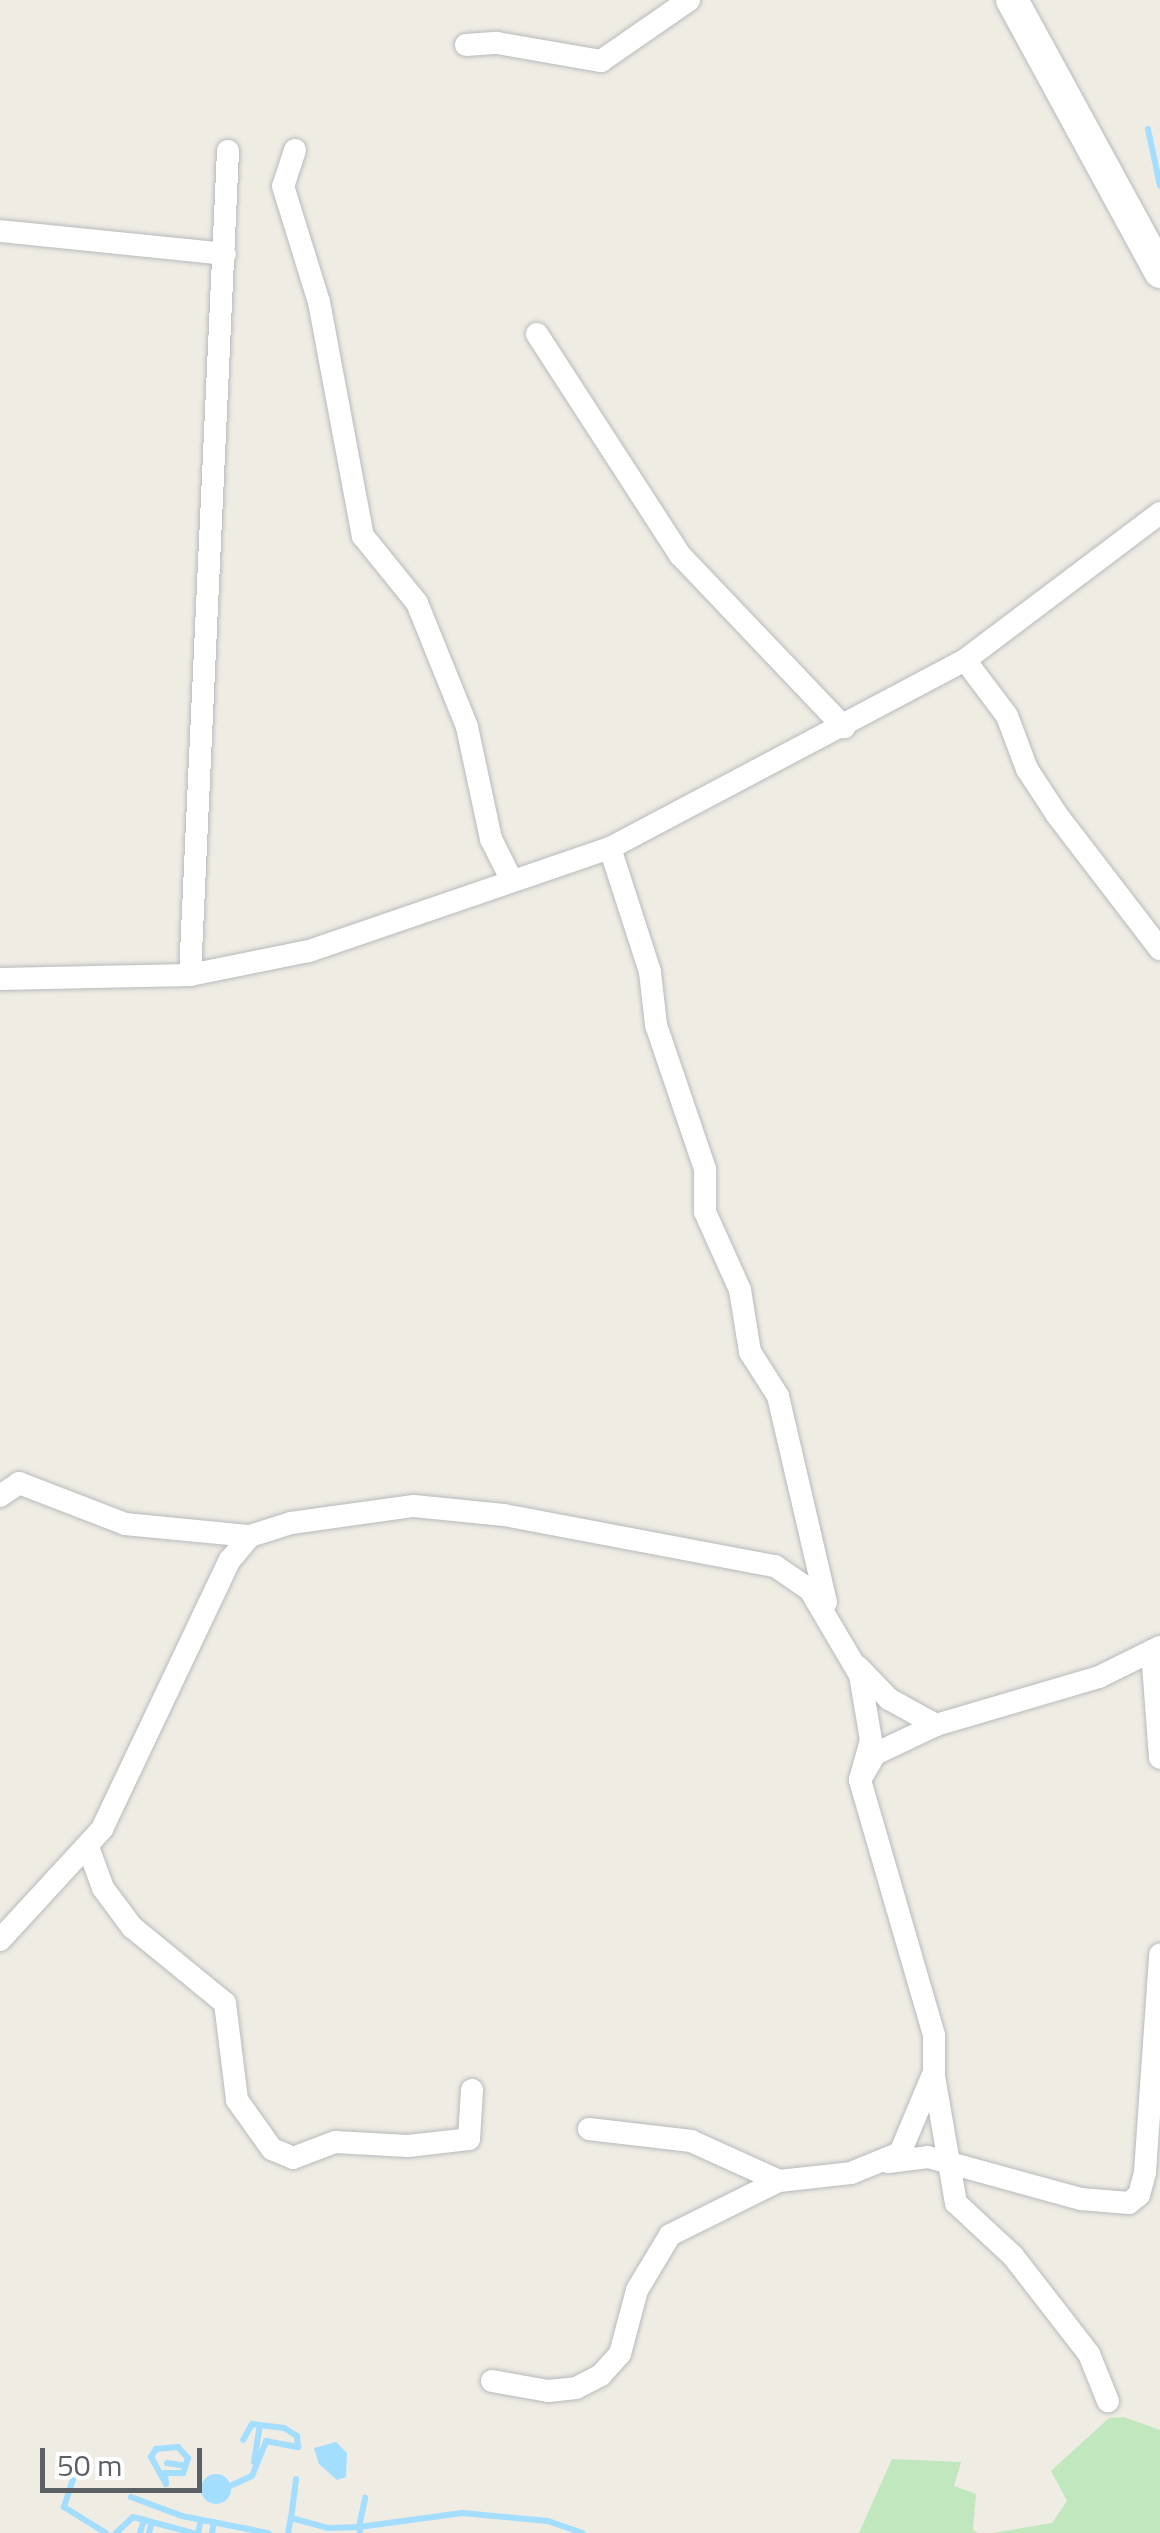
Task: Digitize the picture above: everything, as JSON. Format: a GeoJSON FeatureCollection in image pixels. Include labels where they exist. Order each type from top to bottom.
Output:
{"type":"FeatureCollection","features":[{"type":"Feature","properties":{"kind":"street"},"geometry":{"type":"LineString","coordinates":[[466,46],[515,46],[601,60],[689,0]]}},
{"type":"Feature","properties":{"kind":"street"},"geometry":{"type":"LineString","coordinates":[[1012,0],[1160,272]]}},
{"type":"Feature","properties":{"kind":"street"},"geometry":{"type":"LineString","coordinates":[[295,150],[282,186],[319,302],[362,536],[417,603],[467,727],[492,839],[512,881]]}},
{"type":"Feature","properties":{"kind":"street"},"geometry":{"type":"LineString","coordinates":[[190,975],[228,151]]}},
{"type":"Feature","properties":{"kind":"street"},"geometry":{"type":"LineString","coordinates":[[0,231],[224,254]]}},
{"type":"Feature","properties":{"kind":"street"},"geometry":{"type":"LineString","coordinates":[[537,334],[680,555],[844,727]]}},
{"type":"Feature","properties":{"kind":"street"},"geometry":{"type":"LineString","coordinates":[[0,979],[190,975],[309,951],[610,848],[965,660],[1160,513]]}},
{"type":"Feature","properties":{"kind":"street"},"geometry":{"type":"LineString","coordinates":[[965,660],[1007,716],[1027,769],[1057,815],[1160,949]]}},
{"type":"Feature","properties":{"kind":"street"},"geometry":{"type":"LineString","coordinates":[[610,848],[650,972],[656,1025],[705,1169],[705,1212],[740,1290],[750,1352],[778,1396],[819,1586],[849,1657],[890,1700],[936,1726]]}},
{"type":"Feature","properties":{"kind":"street"},"geometry":{"type":"LineString","coordinates":[[0,1496],[19,1483],[125,1524],[250,1536],[291,1522],[414,1506],[504,1515],[775,1566],[810,1590],[860,1675],[871,1740],[860,1780],[934,2035],[934,2072],[956,2202],[1013,2256],[1089,2354],[1108,2401]]}},
{"type":"Feature","properties":{"kind":"street"},"geometry":{"type":"LineString","coordinates":[[0,1940],[88,1847],[230,1560],[250,1536]]}},
{"type":"Feature","properties":{"kind":"street"},"geometry":{"type":"LineString","coordinates":[[860,1780],[875,1754],[936,1726],[1099,1677],[1156,1649],[1160,1758]]}},
{"type":"Feature","properties":{"kind":"street"},"geometry":{"type":"LineString","coordinates":[[88,1847],[103,1888],[149,1944],[224,2003],[237,2100],[272,2149],[293,2158],[336,2142],[436,2145],[468,2139],[472,2090]]}},
{"type":"Feature","properties":{"kind":"street"},"geometry":{"type":"LineString","coordinates":[[53,1887],[72,1878],[103,1888]]}},
{"type":"Feature","properties":{"kind":"street"},"geometry":{"type":"LineString","coordinates":[[492,2381],[548,2390],[576,2388],[601,2375],[620,2354],[637,2290],[670,2235],[779,2181],[815,2180],[911,2156],[1080,2199],[1118,2204],[1139,2194],[1160,1955]]}},
{"type":"Feature","properties":{"kind":"street"},"geometry":{"type":"LineString","coordinates":[[886,2163],[912,2131],[934,2072]]}},
{"type":"Feature","properties":{"kind":"street"},"geometry":{"type":"LineString","coordinates":[[589,2129],[691,2141],[779,2181]]}},
{"type":"Feature","properties":{"kind":"green space"},"geometry":{"type":"Polygon","coordinates":[[[1124,2417],[1160,2430],[1160,2533],[993,2533],[1052,2523],[1067,2501],[1051,2471],[1109,2418],[1124,2417]]]}},
{"type":"Feature","properties":{"kind":"green space"},"geometry":{"type":"Polygon","coordinates":[[[892,2459],[961,2462],[954,2486],[976,2494],[973,2530],[978,2533],[859,2533],[892,2459]]]}},
{"type":"Feature","properties":{"kind":"water"},"geometry":{"type":"Polygon","coordinates":[[[336,2442],[347,2453],[346,2477],[337,2480],[319,2464],[314,2448],[336,2442]]]}},
{"type":"Feature","properties":{"kind":"water"},"geometry":{"type":"Polygon","coordinates":[[[216,2474],[230,2483],[231,2489],[222,2503],[216,2504],[202,2495],[201,2489],[210,2475],[216,2474]]]}},
{"type":"Feature","properties":{"kind":"waterway"},"geometry":{"type":"LineString","coordinates":[[1148,129],[1160,186]]}},
{"type":"Feature","properties":{"kind":"waterway"},"geometry":{"type":"LineString","coordinates":[[228,2487],[252,2476],[266,2441],[298,2447],[297,2436],[284,2428],[252,2424],[243,2440]]}},
{"type":"Feature","properties":{"kind":"waterway"},"geometry":{"type":"LineString","coordinates":[[254,2462],[260,2426]]}},
{"type":"Feature","properties":{"kind":"waterway"},"geometry":{"type":"LineString","coordinates":[[178,2447],[188,2458],[183,2473],[165,2473],[166,2484],[151,2457],[156,2449],[178,2447]]}},
{"type":"Feature","properties":{"kind":"waterway"},"geometry":{"type":"LineString","coordinates":[[167,2463],[185,2466]]}},
{"type":"Feature","properties":{"kind":"waterway"},"geometry":{"type":"LineString","coordinates":[[63,2466],[75,2473],[64,2507],[106,2533]]}},
{"type":"Feature","properties":{"kind":"waterway"},"geometry":{"type":"LineString","coordinates":[[296,2479],[291,2518],[329,2528],[359,2527],[365,2498]]}},
{"type":"Feature","properties":{"kind":"waterway"},"geometry":{"type":"LineString","coordinates":[[131,2497],[182,2516],[268,2533]]}},
{"type":"Feature","properties":{"kind":"waterway"},"geometry":{"type":"LineString","coordinates":[[360,2533],[359,2527],[462,2513],[548,2521],[582,2533]]}},
{"type":"Feature","properties":{"kind":"waterway"},"geometry":{"type":"LineString","coordinates":[[116,2533],[133,2517],[193,2533]]}},
{"type":"Feature","properties":{"kind":"waterway"},"geometry":{"type":"LineString","coordinates":[[288,2533],[291,2518]]}},
{"type":"Feature","properties":{"kind":"waterway"},"geometry":{"type":"LineString","coordinates":[[140,2533],[144,2520]]}},
{"type":"Feature","properties":{"kind":"waterway"},"geometry":{"type":"LineString","coordinates":[[198,2533],[201,2520]]}},
{"type":"Feature","properties":{"kind":"waterway"},"geometry":{"type":"LineString","coordinates":[[149,2533],[152,2522]]}},
{"type":"Feature","properties":{"kind":"waterway"},"geometry":{"type":"LineString","coordinates":[[212,2533],[214,2522]]}}]}
